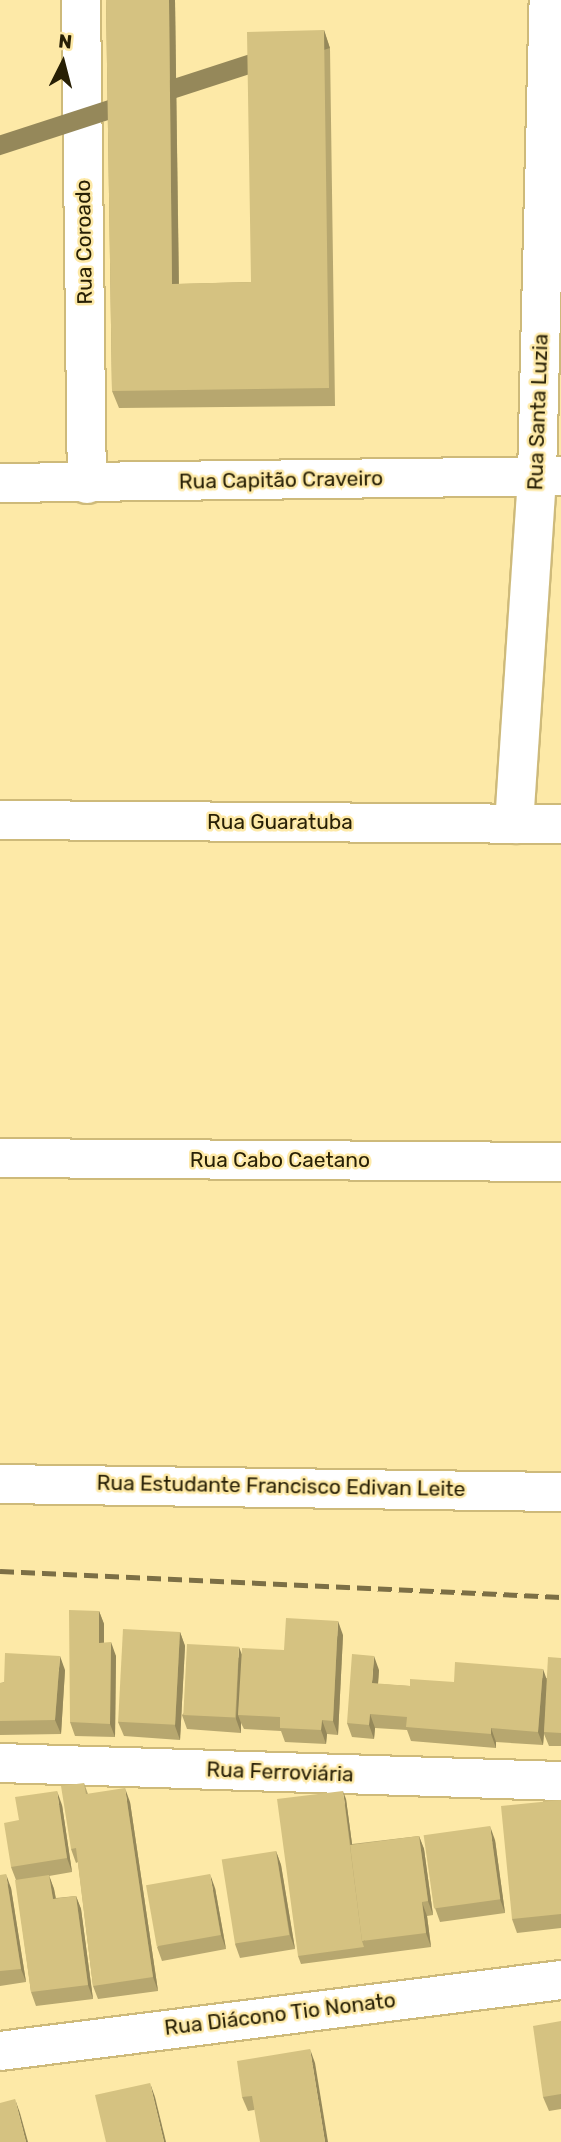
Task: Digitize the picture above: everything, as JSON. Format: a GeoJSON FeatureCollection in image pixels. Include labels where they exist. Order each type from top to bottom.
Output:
{"type":"FeatureCollection","features":[{"type":"Feature","properties":{"kind":"street","name":"Rua Coroado"},"geometry":{"type":"LineString","coordinates":[[81,0],[87,484]]}},
{"type":"Feature","properties":{"kind":"street","name":"Rua Santa Luzia"},"geometry":{"type":"LineString","coordinates":[[514,824],[549,476],[549,0]]}},
{"type":"Feature","properties":{"kind":"street","name":"Rua Capitão Craveiro"},"geometry":{"type":"LineString","coordinates":[[0,484],[549,476]]}},
{"type":"Feature","properties":{"kind":"street","name":"Rua Guaratuba"},"geometry":{"type":"LineString","coordinates":[[0,820],[561,824]]}},
{"type":"Feature","properties":{"kind":"street","name":"Rua Cabo Caetano"},"geometry":{"type":"LineString","coordinates":[[0,1158],[561,1162]]}},
{"type":"Feature","properties":{"kind":"street","name":"Rua Estudante Francisco Edivan Leite"},"geometry":{"type":"LineString","coordinates":[[0,1484],[561,1492]]}},
{"type":"Feature","properties":{"kind":"street","name":"Rua Ferroviária"},"geometry":{"type":"LineString","coordinates":[[0,1763],[561,1781]]}},
{"type":"Feature","properties":{"kind":"street","name":"Rua Diácono Tio Nonato"},"geometry":{"type":"LineString","coordinates":[[0,2052],[561,1980]]}},
{"type":"Feature","properties":{"kind":"building"},"geometry":{"type":"Polygon","coordinates":[[[106,0],[169,0],[172,284],[251,282],[247,32],[324,30],[329,388],[112,391],[106,0]]]}},
{"type":"Feature","properties":{"kind":"building"},"geometry":{"type":"Polygon","coordinates":[[[69,1610],[99,1611],[99,1643],[111,1642],[110,1724],[70,1722],[69,1610]]]}},
{"type":"Feature","properties":{"kind":"building"},"geometry":{"type":"Polygon","coordinates":[[[286,1618],[338,1621],[333,1721],[322,1720],[321,1730],[280,1728],[280,1717],[238,1715],[242,1648],[284,1650],[286,1618]]]}},
{"type":"Feature","properties":{"kind":"building"},"geometry":{"type":"Polygon","coordinates":[[[123,1629],[180,1632],[175,1725],[118,1722],[123,1629]]]}},
{"type":"Feature","properties":{"kind":"building"},"geometry":{"type":"Polygon","coordinates":[[[187,1644],[239,1647],[235,1718],[183,1715],[187,1644]]]}},
{"type":"Feature","properties":{"kind":"building"},"geometry":{"type":"Polygon","coordinates":[[[5,1653],[60,1656],[55,1720],[0,1721],[0,1683],[4,1683],[5,1653]]]}},
{"type":"Feature","properties":{"kind":"building"},"geometry":{"type":"Polygon","coordinates":[[[352,1654],[374,1656],[372,1683],[410,1686],[410,1679],[454,1682],[455,1662],[543,1669],[538,1732],[491,1728],[491,1734],[406,1727],[407,1717],[370,1714],[369,1725],[347,1723],[352,1654]]]}},
{"type":"Feature","properties":{"kind":"building"},"geometry":{"type":"Polygon","coordinates":[[[548,1657],[561,1658],[561,1733],[544,1732],[548,1657]]]}},
{"type":"Feature","properties":{"kind":"building"},"geometry":{"type":"Polygon","coordinates":[[[84,1783],[86,1794],[125,1788],[153,1977],[93,1986],[76,1848],[71,1849],[61,1786],[84,1783]]]}},
{"type":"Feature","properties":{"kind":"building"},"geometry":{"type":"Polygon","coordinates":[[[57,1791],[67,1858],[11,1867],[4,1823],[19,1820],[15,1797],[57,1791]]]}},
{"type":"Feature","properties":{"kind":"building"},"geometry":{"type":"Polygon","coordinates":[[[343,1791],[364,1947],[298,1956],[277,1799],[343,1791]]]}},
{"type":"Feature","properties":{"kind":"building"},"geometry":{"type":"Polygon","coordinates":[[[561,1800],[561,1914],[512,1919],[501,1806],[561,1800]]]}},
{"type":"Feature","properties":{"kind":"building"},"geometry":{"type":"Polygon","coordinates":[[[490,1826],[500,1899],[434,1909],[424,1835],[490,1826]]]}},
{"type":"Feature","properties":{"kind":"building"},"geometry":{"type":"Polygon","coordinates":[[[419,1836],[428,1901],[422,1902],[426,1933],[362,1941],[350,1845],[419,1836]]]}},
{"type":"Feature","properties":{"kind":"building"},"geometry":{"type":"Polygon","coordinates":[[[276,1851],[289,1935],[235,1944],[222,1860],[276,1851]]]}},
{"type":"Feature","properties":{"kind":"building"},"geometry":{"type":"Polygon","coordinates":[[[6,1874],[21,1969],[0,1971],[0,1875],[6,1874]]]}},
{"type":"Feature","properties":{"kind":"building"},"geometry":{"type":"Polygon","coordinates":[[[210,1874],[221,1935],[157,1946],[146,1885],[210,1874]]]}},
{"type":"Feature","properties":{"kind":"building"},"geometry":{"type":"Polygon","coordinates":[[[49,1875],[53,1899],[76,1896],[88,1985],[31,1992],[15,1880],[49,1875]]]}},
{"type":"Feature","properties":{"kind":"building"},"geometry":{"type":"Polygon","coordinates":[[[561,2021],[561,2094],[543,2097],[533,2026],[561,2021]]]}},
{"type":"Feature","properties":{"kind":"building"},"geometry":{"type":"Polygon","coordinates":[[[310,2049],[325,2142],[260,2142],[252,2096],[242,2097],[237,2061],[310,2049]]]}},
{"type":"Feature","properties":{"kind":"building"},"geometry":{"type":"Polygon","coordinates":[[[150,2083],[164,2142],[106,2142],[95,2095],[150,2083]]]}},
{"type":"Feature","properties":{"kind":"building"},"geometry":{"type":"Polygon","coordinates":[[[15,2099],[26,2142],[0,2142],[0,2103],[15,2099]]]}},
{"type":"Feature","properties":{"kind":"railway"},"geometry":{"type":"LineString","coordinates":[[0,1571],[561,1597]]}}]}
